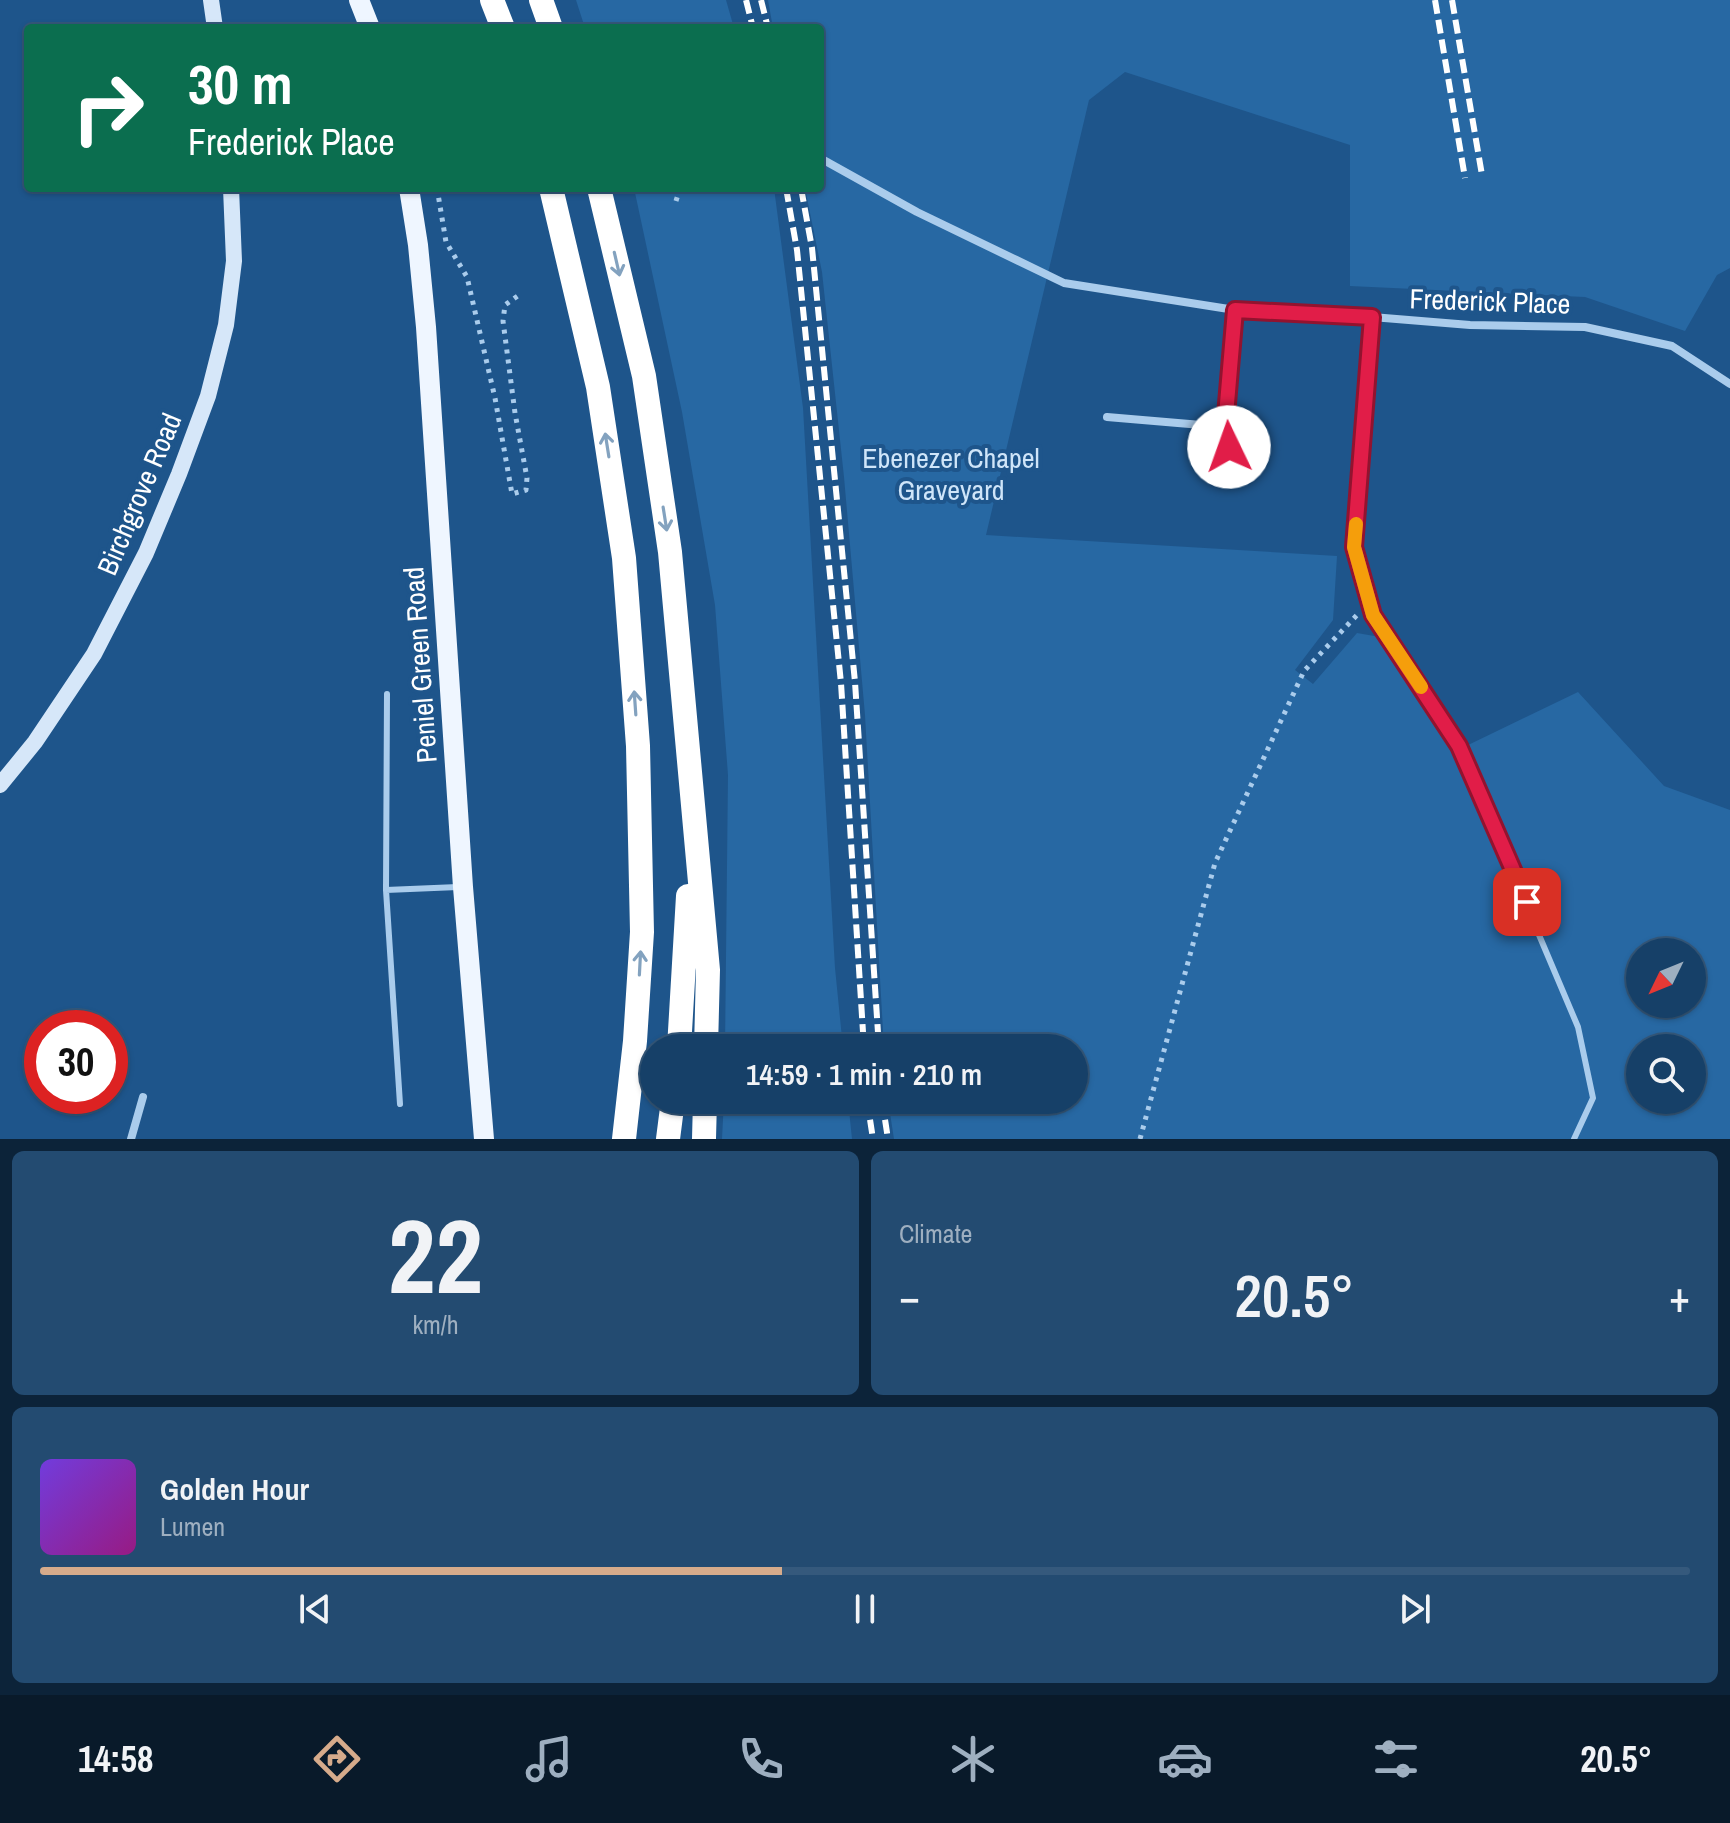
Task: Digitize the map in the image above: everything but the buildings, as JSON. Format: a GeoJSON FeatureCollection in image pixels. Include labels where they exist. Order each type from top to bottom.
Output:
{"type":"FeatureCollection","features":[{"type":"Feature","properties":{"kind":"highway"},"geometry":{"type":"LineString","coordinates":[[492,0],[501,24]]}},
{"type":"Feature","properties":{"kind":"highway"},"geometry":{"type":"LineString","coordinates":[[541,0],[550,24]]}},
{"type":"Feature","properties":{"kind":"highway"},"geometry":{"type":"LineString","coordinates":[[552,192],[598,387],[624,558],[639,761],[642,932],[635,1041],[624,1139]]}},
{"type":"Feature","properties":{"kind":"highway"},"geometry":{"type":"LineString","coordinates":[[600,192],[644,376],[670,552],[708,970],[706,1034]]}},
{"type":"Feature","properties":{"kind":"highway"},"geometry":{"type":"LineString","coordinates":[[680,1034],[691,777]]}},
{"type":"Feature","properties":{"kind":"highway"},"geometry":{"type":"LineString","coordinates":[[608,1139],[635,1041]]}},
{"type":"Feature","properties":{"kind":"highway"},"geometry":{"type":"LineString","coordinates":[[668,1139],[671,1114]]}},
{"type":"Feature","properties":{"kind":"highway"},"geometry":{"type":"LineString","coordinates":[[704,1139],[705,1114]]}},
{"type":"Feature","properties":{"kind":"main road"},"geometry":{"type":"LineString","coordinates":[[211,0],[214,24]]}},
{"type":"Feature","properties":{"kind":"main road"},"geometry":{"type":"LineString","coordinates":[[359,0],[368,24]]}},
{"type":"Feature","properties":{"kind":"main road","name":"Birchgrove Road"},"geometry":{"type":"LineString","coordinates":[[0,785],[35,742],[94,654],[146,553],[179,474],[208,396],[226,325],[234,261],[231,192]]}},
{"type":"Feature","properties":{"kind":"main road","name":"Peniel Green Road"},"geometry":{"type":"LineString","coordinates":[[410,192],[426,327],[463,887],[484,1139]]}},
{"type":"Feature","properties":{"kind":"street","name":"Frederick Place"},"geometry":{"type":"LineString","coordinates":[[824,160],[917,212],[1064,283],[1235,310],[1470,325],[1585,327],[1672,346],[1730,384]]}},
{"type":"Feature","properties":{"kind":"street"},"geometry":{"type":"LineString","coordinates":[[1233,467],[1225,427],[1235,310]]}},
{"type":"Feature","properties":{"kind":"street"},"geometry":{"type":"LineString","coordinates":[[1107,417],[1225,427]]}},
{"type":"Feature","properties":{"kind":"street"},"geometry":{"type":"LineString","coordinates":[[131,1139],[143,1097]]}},
{"type":"Feature","properties":{"kind":"lane"},"geometry":{"type":"LineString","coordinates":[[1372,317],[1354,547],[1373,615],[1459,746],[1578,1027],[1593,1098],[1574,1139]]}},
{"type":"Feature","properties":{"kind":"lane","name":"Peniel Green Road"},"geometry":{"type":"LineString","coordinates":[[387,694],[386,890],[400,1104]]}},
{"type":"Feature","properties":{"kind":"lane"},"geometry":{"type":"LineString","coordinates":[[386,890],[463,887]]}},
{"type":"Feature","properties":{"kind":"path"},"geometry":{"type":"LineString","coordinates":[[438,192],[446,242],[467,277],[495,398],[512,494],[526,490],[527,478],[503,321],[505,305],[519,295]]}},
{"type":"Feature","properties":{"kind":"path"},"geometry":{"type":"LineString","coordinates":[[676,201],[679,192]]}},
{"type":"Feature","properties":{"kind":"path"},"geometry":{"type":"LineString","coordinates":[[1140,1139],[1215,863],[1304,671],[1354,620],[1368,599]]}},
{"type":"Feature","properties":{"kind":"green space"},"geometry":{"type":"Polygon","coordinates":[[[576,0],[726,0],[733,24],[584,24],[576,0]]]}},
{"type":"Feature","properties":{"kind":"green space","name":"Ebenezer Chapel Graveyard"},"geometry":{"type":"Polygon","coordinates":[[[768,0],[1730,0],[1730,268],[1717,275],[1685,331],[1585,297],[1350,286],[1350,145],[1125,72],[1089,100],[986,535],[1337,556],[1333,620],[1295,670],[1313,684],[1357,633],[1397,640],[1464,747],[1578,692],[1664,786],[1730,810],[1730,1139],[894,1139],[890,1114],[1088,1114],[1088,1034],[883,1034],[865,715],[822,272],[806,192],[824,192],[824,24],[772,24],[768,0]]]}},
{"type":"Feature","properties":{"kind":"green space"},"geometry":{"type":"Polygon","coordinates":[[[635,192],[775,192],[803,408],[835,968],[842,1034],[725,1034],[728,775],[715,605],[682,412],[635,192]]]}},
{"type":"Feature","properties":{"kind":"green space"},"geometry":{"type":"Polygon","coordinates":[[[723,1114],[849,1114],[852,1139],[722,1139],[723,1114]]]}},
{"type":"Feature","properties":{"kind":"railway"},"geometry":{"type":"LineString","coordinates":[[746,0],[752,24]]}},
{"type":"Feature","properties":{"kind":"railway"},"geometry":{"type":"LineString","coordinates":[[761,0],[767,24]]}},
{"type":"Feature","properties":{"kind":"railway"},"geometry":{"type":"LineString","coordinates":[[1435,0],[1465,178]]}},
{"type":"Feature","properties":{"kind":"railway"},"geometry":{"type":"LineString","coordinates":[[1452,0],[1482,175]]}},
{"type":"Feature","properties":{"kind":"railway"},"geometry":{"type":"LineString","coordinates":[[787,192],[797,250],[841,683],[863,1034]]}},
{"type":"Feature","properties":{"kind":"railway"},"geometry":{"type":"LineString","coordinates":[[802,192],[812,248],[855,682],[878,1034]]}},
{"type":"Feature","properties":{"kind":"railway"},"geometry":{"type":"LineString","coordinates":[[869,1114],[873,1139]]}},
{"type":"Feature","properties":{"kind":"railway"},"geometry":{"type":"LineString","coordinates":[[884,1114],[888,1139]]}},
{"type":"Feature","properties":{"kind":"slow traffic"},"geometry":{"type":"LineString","coordinates":[[1356,524],[1354,547],[1373,615],[1421,687]]}},
{"type":"Feature","properties":{"kind":"route"},"geometry":{"type":"LineString","coordinates":[[1229,447],[1225,427],[1235,310],[1372,317],[1354,547],[1373,615],[1459,746],[1527,902]]}}]}
